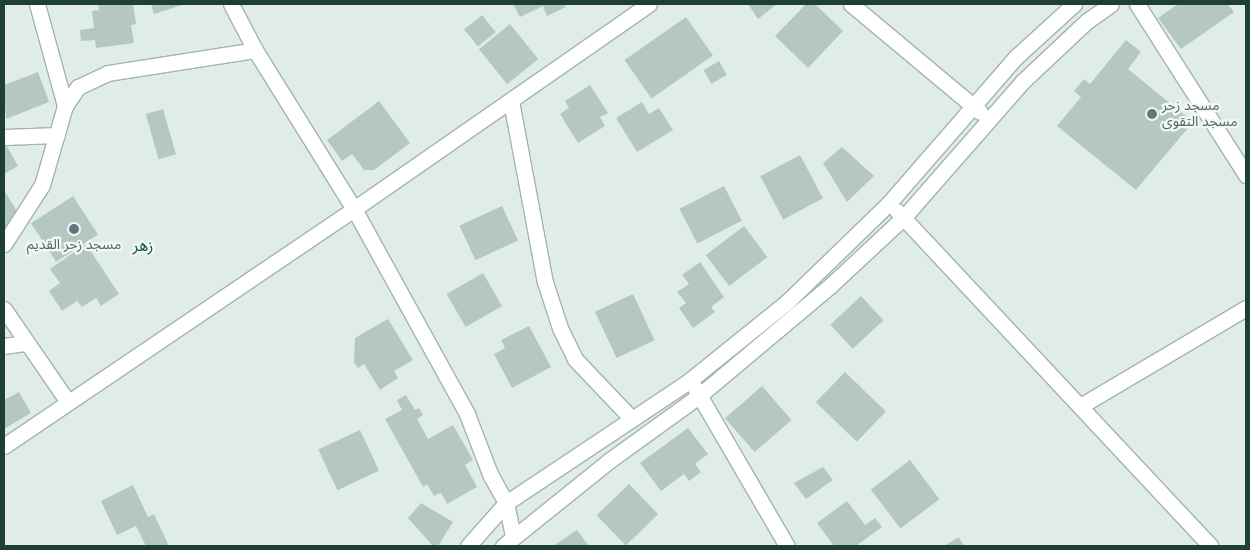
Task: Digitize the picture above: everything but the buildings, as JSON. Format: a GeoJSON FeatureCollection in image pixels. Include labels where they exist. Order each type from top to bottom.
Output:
{"type":"FeatureCollection","features":[{"type":"Feature","properties":{"kind":"street"},"geometry":{"type":"LineString","coordinates":[[37,4],[65,106]]}},
{"type":"Feature","properties":{"kind":"street"},"geometry":{"type":"LineString","coordinates":[[231,4],[255,50],[354,210],[467,414],[490,474],[506,503],[507,543]]}},
{"type":"Feature","properties":{"kind":"street"},"geometry":{"type":"LineString","coordinates":[[4,446],[354,210],[649,4]]}},
{"type":"Feature","properties":{"kind":"street"},"geometry":{"type":"LineString","coordinates":[[851,4],[990,122]]}},
{"type":"Feature","properties":{"kind":"street"},"geometry":{"type":"LineString","coordinates":[[468,546],[506,503],[689,381],[788,301],[889,203],[1016,57],[1074,4]]}},
{"type":"Feature","properties":{"kind":"street"},"geometry":{"type":"LineString","coordinates":[[507,543],[700,394],[831,285],[904,217],[990,122],[1022,82],[1048,56],[1111,4]]}},
{"type":"Feature","properties":{"kind":"street"},"geometry":{"type":"LineString","coordinates":[[1137,4],[1246,175]]}},
{"type":"Feature","properties":{"kind":"street"},"geometry":{"type":"LineString","coordinates":[[4,244],[42,185],[65,106],[78,87],[108,73],[255,50]]}},
{"type":"Feature","properties":{"kind":"street"},"geometry":{"type":"LineString","coordinates":[[511,101],[545,282],[557,321],[575,359],[631,418]]}},
{"type":"Feature","properties":{"kind":"street"},"geometry":{"type":"LineString","coordinates":[[4,137],[57,135]]}},
{"type":"Feature","properties":{"kind":"street"},"geometry":{"type":"LineString","coordinates":[[889,203],[1082,405],[1211,546]]}},
{"type":"Feature","properties":{"kind":"street"},"geometry":{"type":"LineString","coordinates":[[1082,405],[1246,308]]}},
{"type":"Feature","properties":{"kind":"street"},"geometry":{"type":"LineString","coordinates":[[4,309],[68,402]]}},
{"type":"Feature","properties":{"kind":"street"},"geometry":{"type":"LineString","coordinates":[[4,346],[26,343]]}},
{"type":"Feature","properties":{"kind":"street"},"geometry":{"type":"LineString","coordinates":[[689,381],[700,394],[787,546]]}},
{"type":"Feature","properties":{"kind":"place","name":"مسجد زحر مسجد التقوى"},"geometry":{"type":"Point","coordinates":[1152,114]}},
{"type":"Feature","properties":{"kind":"place","name":"مسجد زحر القديم"},"geometry":{"type":"Point","coordinates":[74,229]}},
{"type":"Feature","properties":{"kind":"district","name":"زهر"},"geometry":{"type":"Point","coordinates":[143,246]}}]}
